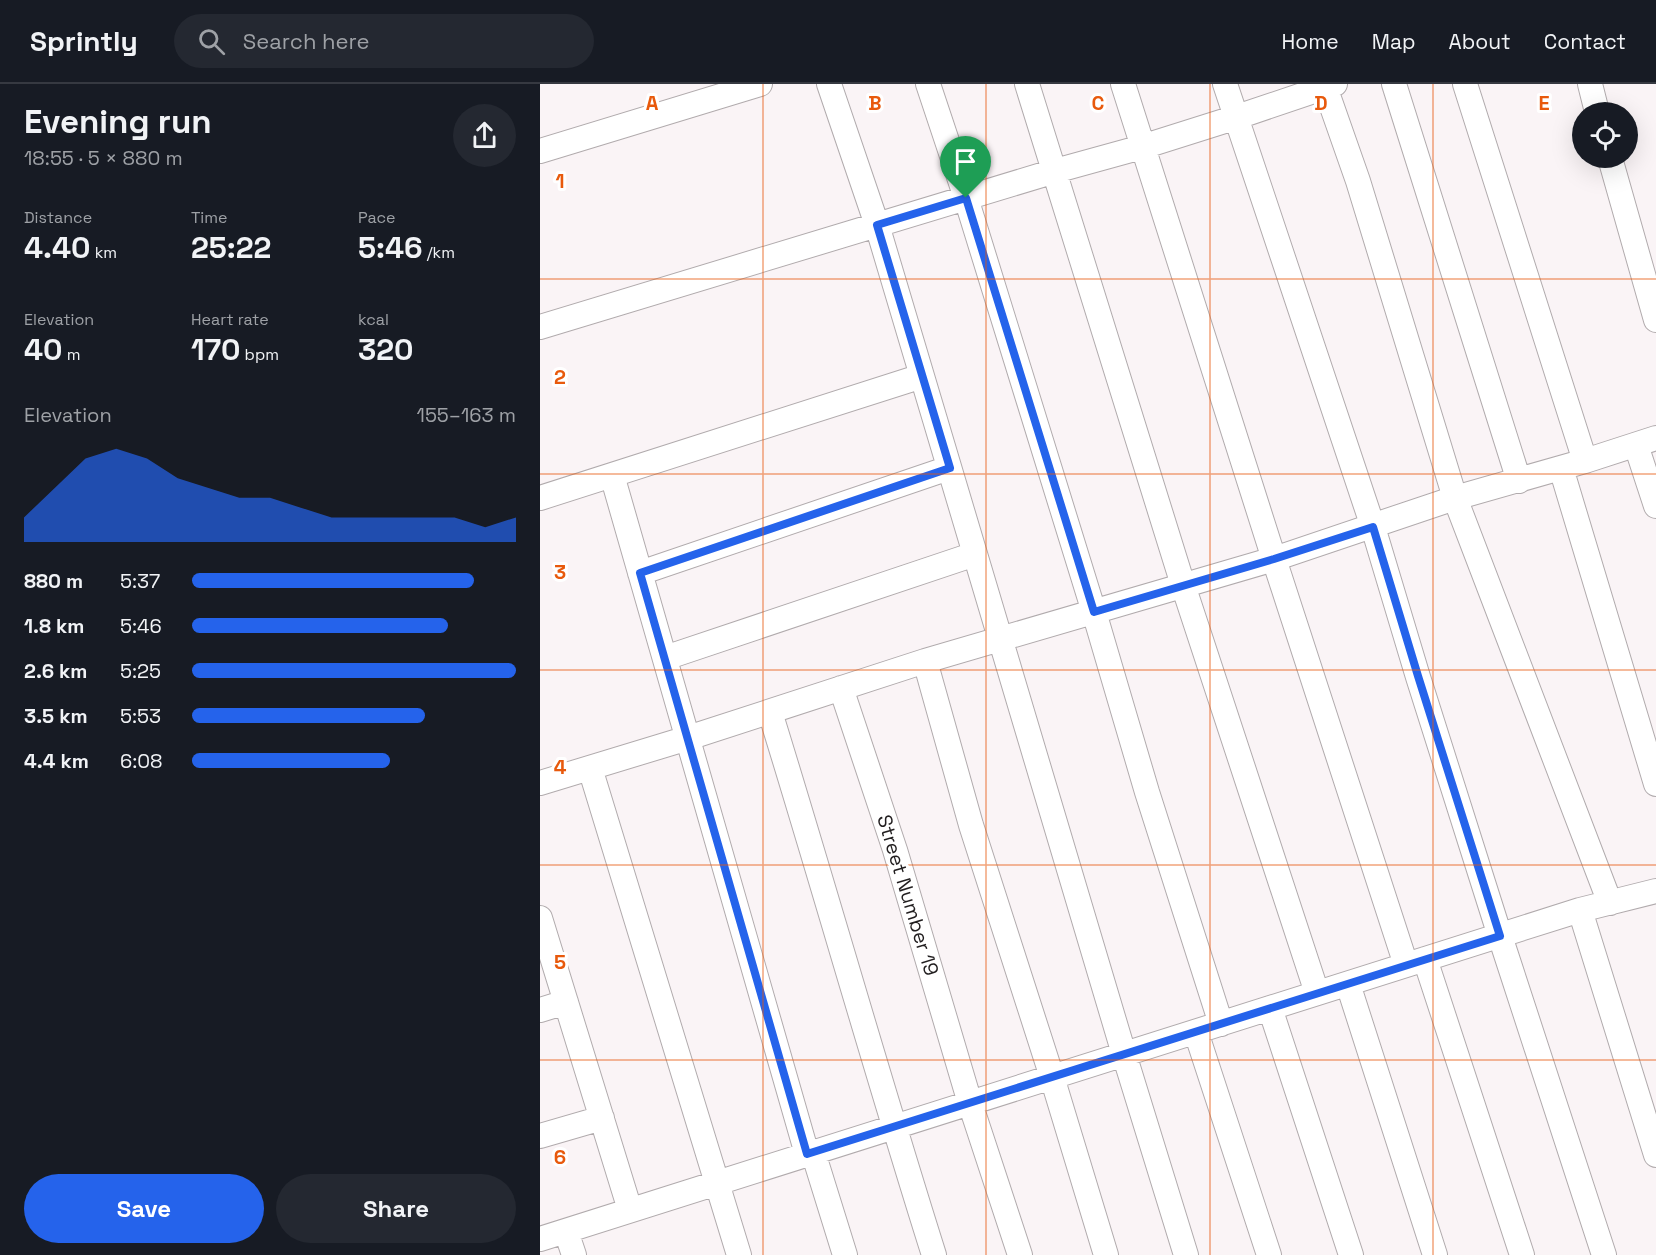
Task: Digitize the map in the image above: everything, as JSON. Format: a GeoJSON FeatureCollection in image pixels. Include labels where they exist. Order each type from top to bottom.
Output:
{"type":"FeatureCollection","features":[{"type":"Feature","properties":{"kind":"street"},"geometry":{"type":"LineString","coordinates":[[540,151],[760,84]]}},
{"type":"Feature","properties":{"kind":"street"},"geometry":{"type":"LineString","coordinates":[[829,84],[877,225],[1186,1255]]}},
{"type":"Feature","properties":{"kind":"street"},"geometry":{"type":"LineString","coordinates":[[928,84],[966,198],[1147,792],[1221,1024]]}},
{"type":"Feature","properties":{"kind":"street"},"geometry":{"type":"LineString","coordinates":[[1027,84],[1183,585],[1317,993]]}},
{"type":"Feature","properties":{"kind":"street"},"geometry":{"type":"LineString","coordinates":[[1123,84],[1274,559],[1522,1255]]}},
{"type":"Feature","properties":{"kind":"street"},"geometry":{"type":"LineString","coordinates":[[1225,84],[1373,527],[1500,936],[1604,1255]]}},
{"type":"Feature","properties":{"kind":"street"},"geometry":{"type":"LineString","coordinates":[[1394,84],[1519,481]]}},
{"type":"Feature","properties":{"kind":"street"},"geometry":{"type":"LineString","coordinates":[[1465,84],[1585,461]]}},
{"type":"Feature","properties":{"kind":"street"},"geometry":{"type":"LineString","coordinates":[[1590,84],[1594,102]]}},
{"type":"Feature","properties":{"kind":"street"},"geometry":{"type":"LineString","coordinates":[[540,327],[1055,171],[1142,147],[1328,85],[1455,498],[1610,903]]}},
{"type":"Feature","properties":{"kind":"street"},"geometry":{"type":"LineString","coordinates":[[1613,168],[1656,320]]}},
{"type":"Feature","properties":{"kind":"street"},"geometry":{"type":"LineString","coordinates":[[540,498],[922,376]]}},
{"type":"Feature","properties":{"kind":"street"},"geometry":{"type":"LineString","coordinates":[[540,783],[688,738],[925,661],[1274,559],[1455,498],[1519,481],[1646,441],[1656,506]]}},
{"type":"Feature","properties":{"kind":"street"},"geometry":{"type":"LineString","coordinates":[[640,573],[950,468]]}},
{"type":"Feature","properties":{"kind":"street"},"geometry":{"type":"LineString","coordinates":[[1561,468],[1656,784]]}},
{"type":"Feature","properties":{"kind":"street"},"geometry":{"type":"LineString","coordinates":[[612,475],[810,1153],[846,1255]]}},
{"type":"Feature","properties":{"kind":"street"},"geometry":{"type":"LineString","coordinates":[[665,658],[975,555]]}},
{"type":"Feature","properties":{"kind":"street"},"geometry":{"type":"LineString","coordinates":[[925,661],[971,825],[1106,1255]]}},
{"type":"Feature","properties":{"kind":"street","name":"Street Number 19"},"geometry":{"type":"LineString","coordinates":[[841,688],[895,850],[970,1103],[1020,1255]]}},
{"type":"Feature","properties":{"kind":"street"},"geometry":{"type":"LineString","coordinates":[[770,711],[934,1255]]}},
{"type":"Feature","properties":{"kind":"street"},"geometry":{"type":"LineString","coordinates":[[590,768],[739,1255]]}},
{"type":"Feature","properties":{"kind":"street"},"geometry":{"type":"LineString","coordinates":[[540,1239],[1580,910],[1610,903],[1654,899]]}},
{"type":"Feature","properties":{"kind":"street"},"geometry":{"type":"LineString","coordinates":[[1580,910],[1656,1155]]}},
{"type":"Feature","properties":{"kind":"street"},"geometry":{"type":"LineString","coordinates":[[540,918],[630,1210]]}},
{"type":"Feature","properties":{"kind":"street"},"geometry":{"type":"LineString","coordinates":[[1348,984],[1435,1255]]}},
{"type":"Feature","properties":{"kind":"street"},"geometry":{"type":"LineString","coordinates":[[540,1010],[566,1002]]}},
{"type":"Feature","properties":{"kind":"street"},"geometry":{"type":"LineString","coordinates":[[1270,1008],[1351,1255]]}},
{"type":"Feature","properties":{"kind":"street"},"geometry":{"type":"LineString","coordinates":[[1196,1032],[1269,1255]]}},
{"type":"Feature","properties":{"kind":"street"},"geometry":{"type":"LineString","coordinates":[[540,1136],[602,1119]]}},
{"type":"Feature","properties":{"kind":"street"},"geometry":{"type":"LineString","coordinates":[[566,1231],[574,1255]]}},
{"type":"Feature","properties":{"kind":"route"},"geometry":{"type":"LineString","coordinates":[[966,198],[1094,612],[1373,527],[1500,936],[807,1154],[640,573],[950,468],[877,225],[966,198]]}}]}
